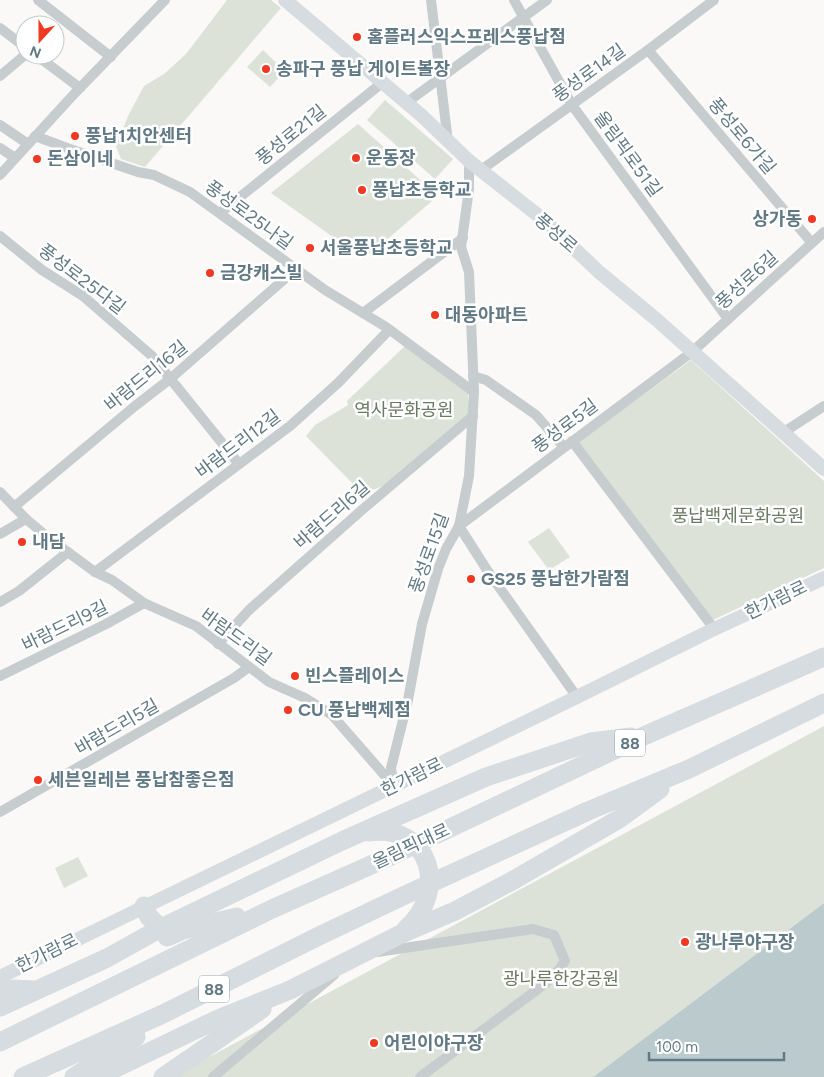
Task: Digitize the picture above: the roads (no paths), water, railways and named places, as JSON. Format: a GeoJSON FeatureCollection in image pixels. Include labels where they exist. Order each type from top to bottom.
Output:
{"type":"FeatureCollection","features":[{"type":"Feature","properties":{"kind":"highway","name":"올림픽대로"},"geometry":{"type":"LineString","coordinates":[[0,1042],[272,909],[389,857],[646,735],[824,657]]}},
{"type":"Feature","properties":{"kind":"highway","name":"88"},"geometry":{"type":"LineString","coordinates":[[23,1077],[163,1014],[310,940],[403,896],[588,811],[689,768],[824,703]]}},
{"type":"Feature","properties":{"kind":"highway"},"geometry":{"type":"LineString","coordinates":[[0,1007],[107,958],[161,928],[344,840],[486,777],[591,742],[646,735]]}},
{"type":"Feature","properties":{"kind":"highway"},"geometry":{"type":"LineString","coordinates":[[97,1077],[218,1019],[290,990],[399,934],[455,912],[618,819],[689,768]]}},
{"type":"Feature","properties":{"kind":"highway"},"geometry":{"type":"LineString","coordinates":[[344,840],[369,832],[394,832],[404,836],[425,859],[430,877],[427,901],[421,913],[399,934]]}},
{"type":"Feature","properties":{"kind":"highway"},"geometry":{"type":"LineString","coordinates":[[144,906],[149,917],[161,928]]}},
{"type":"Feature","properties":{"kind":"highway"},"geometry":{"type":"LineString","coordinates":[[107,958],[183,930],[272,909]]}},
{"type":"Feature","properties":{"kind":"highway"},"geometry":{"type":"LineString","coordinates":[[3,984],[39,990]]}},
{"type":"Feature","properties":{"kind":"highway"},"geometry":{"type":"LineString","coordinates":[[163,1077],[290,990]]}},
{"type":"Feature","properties":{"kind":"highway"},"geometry":{"type":"LineString","coordinates":[[74,1077],[132,1040],[163,1014]]}},
{"type":"Feature","properties":{"kind":"street"},"geometry":{"type":"LineString","coordinates":[[38,0],[110,57]]}},
{"type":"Feature","properties":{"kind":"street"},"geometry":{"type":"LineString","coordinates":[[0,175],[80,88],[166,0]]}},
{"type":"Feature","properties":{"kind":"street","name":"풍성로"},"geometry":{"type":"LineString","coordinates":[[285,0],[406,103],[469,161],[544,220],[599,272],[824,469]]}},
{"type":"Feature","properties":{"kind":"street"},"geometry":{"type":"LineString","coordinates":[[431,0],[448,142]]}},
{"type":"Feature","properties":{"kind":"street","name":"올림픽로51길"},"geometry":{"type":"LineString","coordinates":[[514,0],[572,105],[728,319]]}},
{"type":"Feature","properties":{"kind":"street"},"geometry":{"type":"LineString","coordinates":[[406,103],[547,0]]}},
{"type":"Feature","properties":{"kind":"street","name":"풍성로14길"},"geometry":{"type":"LineString","coordinates":[[481,170],[714,0]]}},
{"type":"Feature","properties":{"kind":"street"},"geometry":{"type":"LineString","coordinates":[[0,28],[15,39]]}},
{"type":"Feature","properties":{"kind":"street","name":"풍성로6가길"},"geometry":{"type":"LineString","coordinates":[[648,50],[812,243]]}},
{"type":"Feature","properties":{"kind":"street"},"geometry":{"type":"LineString","coordinates":[[0,76],[15,63]]}},
{"type":"Feature","properties":{"kind":"street"},"geometry":{"type":"LineString","coordinates":[[49,65],[80,88]]}},
{"type":"Feature","properties":{"kind":"street","name":"풍성로21길"},"geometry":{"type":"LineString","coordinates":[[220,213],[382,83]]}},
{"type":"Feature","properties":{"kind":"street"},"geometry":{"type":"LineString","coordinates":[[0,125],[28,144]]}},
{"type":"Feature","properties":{"kind":"street","name":"풍성로25나길"},"geometry":{"type":"LineString","coordinates":[[35,136],[138,172],[154,175],[190,192],[325,290],[390,330],[474,392]]}},
{"type":"Feature","properties":{"kind":"street"},"geometry":{"type":"LineString","coordinates":[[0,148],[15,158]]}},
{"type":"Feature","properties":{"kind":"street","name":"풍성로15길"},"geometry":{"type":"LineString","coordinates":[[394,786],[390,768],[408,700],[422,624],[438,569],[446,549],[459,526],[469,476],[474,392],[469,272],[462,247],[469,189],[469,161]]}},
{"type":"Feature","properties":{"kind":"street","name":"풍성로6길"},"geometry":{"type":"LineString","coordinates":[[692,352],[824,232]]}},
{"type":"Feature","properties":{"kind":"street","name":"풍성로25다길"},"geometry":{"type":"LineString","coordinates":[[0,236],[42,270],[83,296],[152,356],[239,464]]}},
{"type":"Feature","properties":{"kind":"street"},"geometry":{"type":"LineString","coordinates":[[363,313],[463,238]]}},
{"type":"Feature","properties":{"kind":"street","name":"바람드리16길"},"geometry":{"type":"LineString","coordinates":[[14,507],[170,379],[296,269]]}},
{"type":"Feature","properties":{"kind":"street","name":"바람드리12길"},"geometry":{"type":"LineString","coordinates":[[95,572],[290,426],[331,389],[390,330]]}},
{"type":"Feature","properties":{"kind":"street","name":"풍성로5길"},"geometry":{"type":"LineString","coordinates":[[459,526],[692,352]]}},
{"type":"Feature","properties":{"kind":"street"},"geometry":{"type":"LineString","coordinates":[[473,376],[486,380],[536,415],[568,444],[715,630]]}},
{"type":"Feature","properties":{"kind":"street"},"geometry":{"type":"LineString","coordinates":[[784,432],[824,406]]}},
{"type":"Feature","properties":{"kind":"street","name":"바람드리6길"},"geometry":{"type":"LineString","coordinates":[[218,644],[249,610],[327,540],[473,416]]}},
{"type":"Feature","properties":{"kind":"street","name":"바람드리길"},"geometry":{"type":"LineString","coordinates":[[0,492],[26,519],[95,572],[112,580],[144,603],[196,626],[269,682],[306,698],[332,715],[394,786]]}},
{"type":"Feature","properties":{"kind":"street"},"geometry":{"type":"LineString","coordinates":[[0,534],[26,519]]}},
{"type":"Feature","properties":{"kind":"street"},"geometry":{"type":"LineString","coordinates":[[459,526],[487,570],[577,697]]}},
{"type":"Feature","properties":{"kind":"street"},"geometry":{"type":"LineString","coordinates":[[0,602],[19,591],[68,552]]}},
{"type":"Feature","properties":{"kind":"street","name":"한가람로"},"geometry":{"type":"LineString","coordinates":[[3,984],[144,906],[824,578]]}},
{"type":"Feature","properties":{"kind":"street","name":"바람드리9길"},"geometry":{"type":"LineString","coordinates":[[0,676],[106,624],[144,603]]}},
{"type":"Feature","properties":{"kind":"street","name":"바람드리5길"},"geometry":{"type":"LineString","coordinates":[[0,812],[234,678],[249,667]]}},
{"type":"Feature","properties":{"kind":"street"},"geometry":{"type":"LineString","coordinates":[[213,1077],[358,955],[533,929],[554,935],[565,961],[555,975],[420,1077]]}},
{"type":"Feature","properties":{"kind":"place","name":"홈플러스익스프레스풍납점"},"geometry":{"type":"Point","coordinates":[357,37]}},
{"type":"Feature","properties":{"kind":"place","name":"송파구 풍납 게이트볼장"},"geometry":{"type":"Point","coordinates":[266,69]}},
{"type":"Feature","properties":{"kind":"place","name":"풍납1치안센터"},"geometry":{"type":"Point","coordinates":[75,136]}},
{"type":"Feature","properties":{"kind":"place","name":"운동장"},"geometry":{"type":"Point","coordinates":[356,158]}},
{"type":"Feature","properties":{"kind":"place","name":"돈삼이네"},"geometry":{"type":"Point","coordinates":[37,159]}},
{"type":"Feature","properties":{"kind":"place","name":"풍납초등학교"},"geometry":{"type":"Point","coordinates":[362,190]}},
{"type":"Feature","properties":{"kind":"place","name":"상가동"},"geometry":{"type":"Point","coordinates":[812,219]}},
{"type":"Feature","properties":{"kind":"place","name":"서울풍납초등학교"},"geometry":{"type":"Point","coordinates":[310,248]}},
{"type":"Feature","properties":{"kind":"place","name":"금강캐스빌"},"geometry":{"type":"Point","coordinates":[210,273]}},
{"type":"Feature","properties":{"kind":"place","name":"대동아파트"},"geometry":{"type":"Point","coordinates":[435,315]}},
{"type":"Feature","properties":{"kind":"place","name":"내담"},"geometry":{"type":"Point","coordinates":[22,542]}},
{"type":"Feature","properties":{"kind":"place","name":"GS25 풍납한가람점"},"geometry":{"type":"Point","coordinates":[471,579]}},
{"type":"Feature","properties":{"kind":"place","name":"빈스플레이스"},"geometry":{"type":"Point","coordinates":[295,676]}},
{"type":"Feature","properties":{"kind":"place","name":"CU 풍납백제점"},"geometry":{"type":"Point","coordinates":[288,710]}},
{"type":"Feature","properties":{"kind":"place","name":"세븐일레븐 풍납참좋은점"},"geometry":{"type":"Point","coordinates":[38,780]}},
{"type":"Feature","properties":{"kind":"place","name":"광나루야구장"},"geometry":{"type":"Point","coordinates":[685,942]}},
{"type":"Feature","properties":{"kind":"place","name":"어린이야구장"},"geometry":{"type":"Point","coordinates":[374,1043]}},
{"type":"Feature","properties":{"kind":"park label","name":"역사문화공원"},"geometry":{"type":"Point","coordinates":[404,410]}},
{"type":"Feature","properties":{"kind":"park label","name":"풍납백제문화공원"},"geometry":{"type":"Point","coordinates":[738,516]}},
{"type":"Feature","properties":{"kind":"park label","name":"광나루한강공원"},"geometry":{"type":"Point","coordinates":[561,979]}}]}
